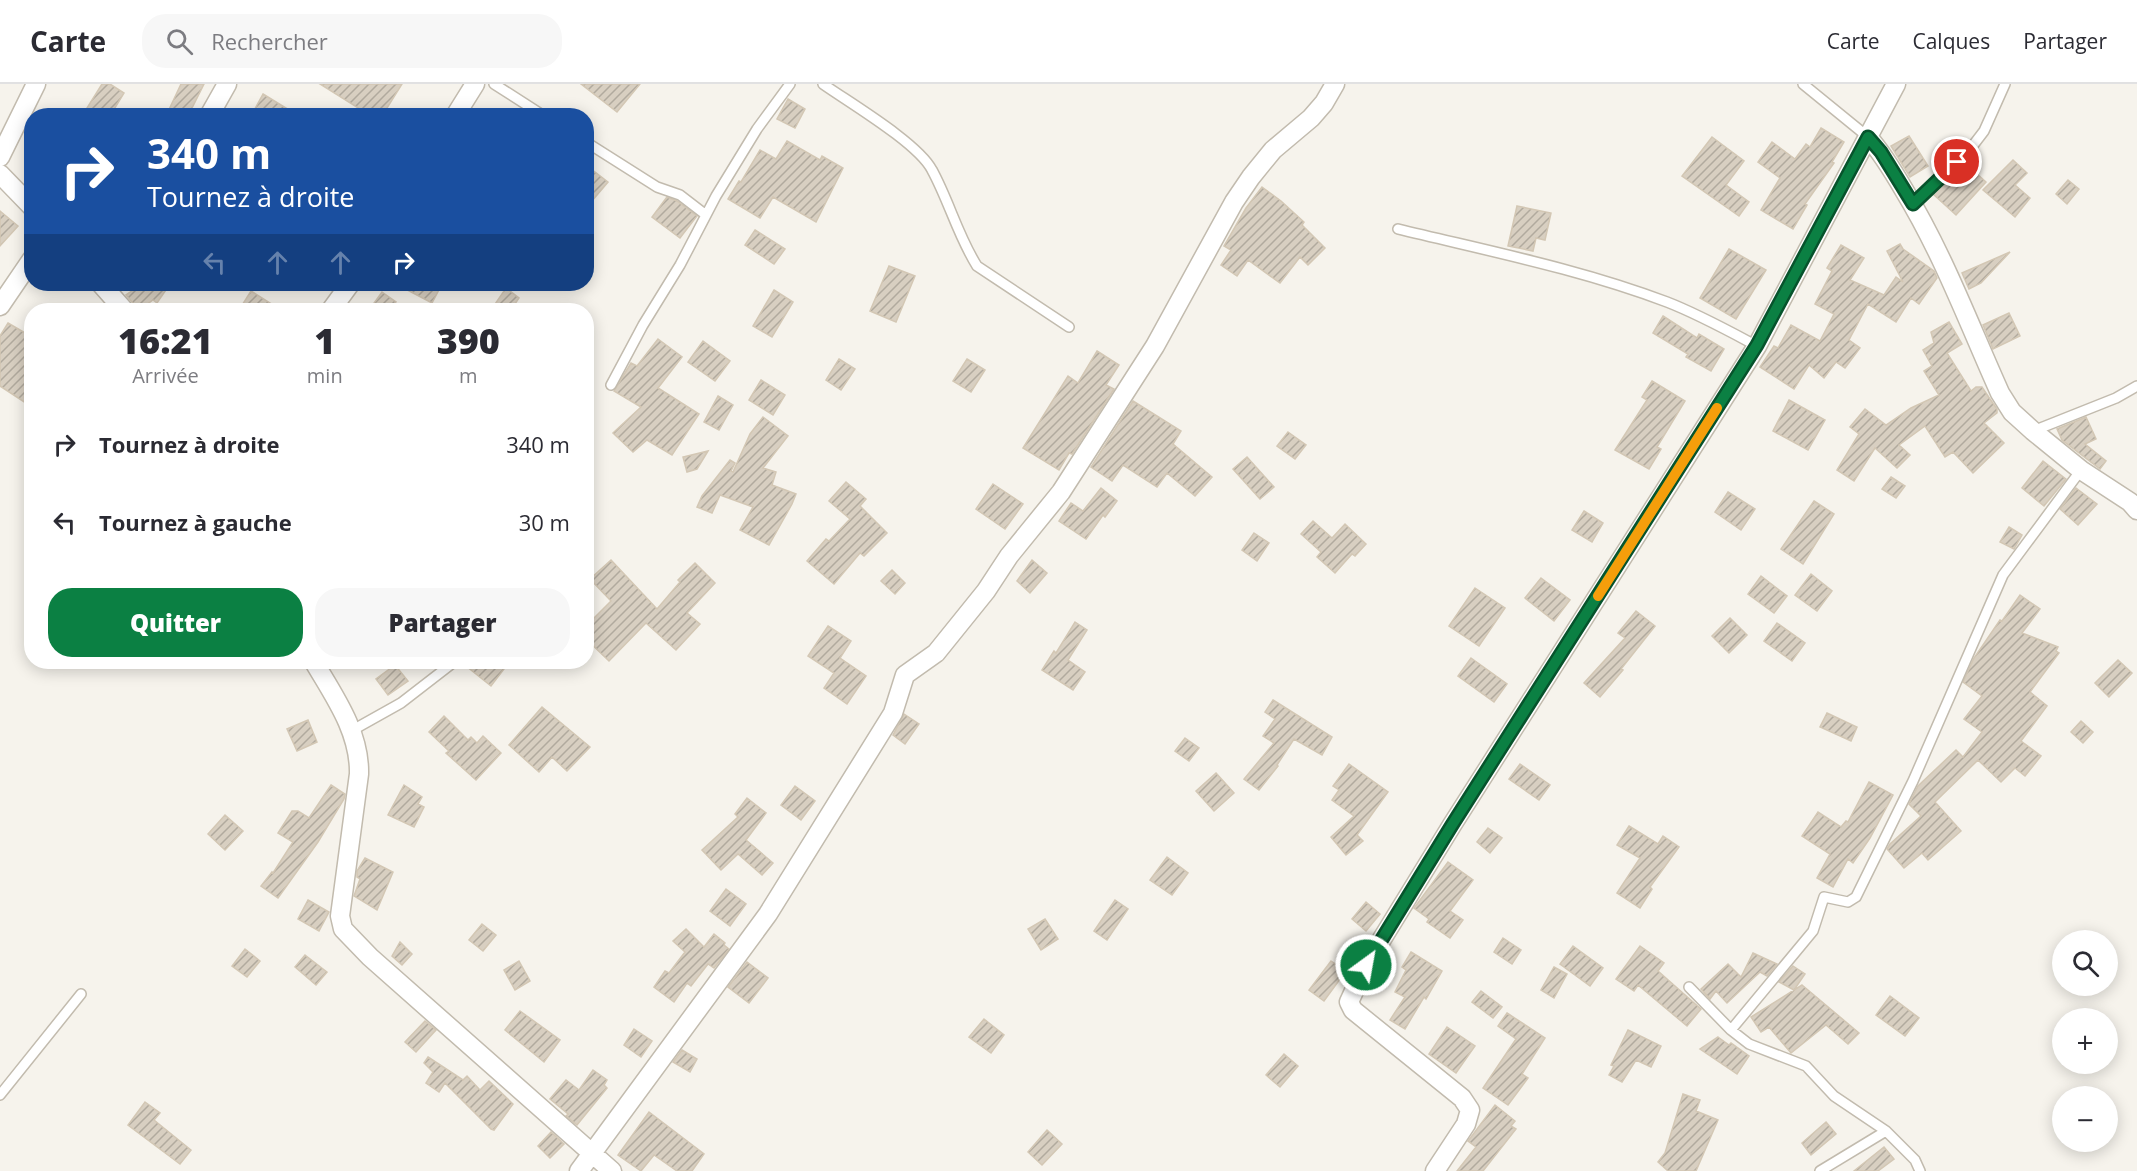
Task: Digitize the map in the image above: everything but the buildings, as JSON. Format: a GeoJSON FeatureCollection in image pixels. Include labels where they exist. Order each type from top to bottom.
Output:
{"type":"FeatureCollection","features":[{"type":"Feature","properties":{"kind":"street"},"geometry":{"type":"LineString","coordinates":[[24,108],[36,84]]}},
{"type":"Feature","properties":{"kind":"street"},"geometry":{"type":"LineString","coordinates":[[214,108],[227,84]]}},
{"type":"Feature","properties":{"kind":"street"},"geometry":{"type":"LineString","coordinates":[[460,108],[475,84]]}},
{"type":"Feature","properties":{"kind":"street"},"geometry":{"type":"LineString","coordinates":[[579,1171],[768,914],[893,712],[905,675],[936,653],[986,591],[1009,556],[1061,492],[1155,346],[1234,202],[1251,177],[1273,150],[1311,118],[1324,103],[1335,84]]}},
{"type":"Feature","properties":{"kind":"street"},"geometry":{"type":"LineString","coordinates":[[1435,1171],[1466,1124],[1470,1110],[1462,1098],[1353,1010],[1349,1002],[1366,965],[1452,825],[1757,345],[1896,84]]}},
{"type":"Feature","properties":{"kind":"street"},"geometry":{"type":"LineString","coordinates":[[0,157],[24,108]]}},
{"type":"Feature","properties":{"kind":"street"},"geometry":{"type":"LineString","coordinates":[[1868,137],[1881,152],[1940,252],[2000,393],[2012,412],[2081,470],[2130,502],[2137,510]]}},
{"type":"Feature","properties":{"kind":"street"},"geometry":{"type":"LineString","coordinates":[[0,174],[24,199]]}},
{"type":"Feature","properties":{"kind":"street"},"geometry":{"type":"LineString","coordinates":[[0,306],[24,271]]}},
{"type":"Feature","properties":{"kind":"street"},"geometry":{"type":"LineString","coordinates":[[107,291],[118,303]]}},
{"type":"Feature","properties":{"kind":"street"},"geometry":{"type":"LineString","coordinates":[[318,669],[351,730],[359,757],[359,774],[340,916],[343,929],[370,957],[612,1171]]}},
{"type":"Feature","properties":{"kind":"lane"},"geometry":{"type":"LineString","coordinates":[[494,84],[532,108]]}},
{"type":"Feature","properties":{"kind":"lane"},"geometry":{"type":"LineString","coordinates":[[611,385],[643,325],[680,265],[706,215],[757,129],[790,84]]}},
{"type":"Feature","properties":{"kind":"lane"},"geometry":{"type":"LineString","coordinates":[[823,84],[914,147],[932,168],[968,252],[977,266],[1069,327]]}},
{"type":"Feature","properties":{"kind":"lane"},"geometry":{"type":"LineString","coordinates":[[1803,84],[1868,137]]}},
{"type":"Feature","properties":{"kind":"lane"},"geometry":{"type":"LineString","coordinates":[[1913,204],[1971,148],[1984,131],[2006,84]]}},
{"type":"Feature","properties":{"kind":"lane"},"geometry":{"type":"LineString","coordinates":[[594,147],[657,187],[680,195],[706,215]]}},
{"type":"Feature","properties":{"kind":"lane"},"geometry":{"type":"LineString","coordinates":[[1398,229],[1599,279],[1703,317],[1757,345]]}},
{"type":"Feature","properties":{"kind":"lane"},"geometry":{"type":"LineString","coordinates":[[2033,431],[2116,398],[2137,386]]}},
{"type":"Feature","properties":{"kind":"lane"},"geometry":{"type":"LineString","coordinates":[[1731,1030],[1813,931],[1824,897],[1848,902],[1856,897],[1913,781],[2003,575],[2081,470]]}},
{"type":"Feature","properties":{"kind":"lane"},"geometry":{"type":"LineString","coordinates":[[351,730],[401,703],[445,669]]}},
{"type":"Feature","properties":{"kind":"lane"},"geometry":{"type":"LineString","coordinates":[[1689,987],[1731,1030],[1749,1044],[1806,1066],[1834,1096],[1886,1131],[1915,1160],[1920,1171]]}},
{"type":"Feature","properties":{"kind":"lane"},"geometry":{"type":"LineString","coordinates":[[0,1095],[81,994]]}},
{"type":"Feature","properties":{"kind":"lane"},"geometry":{"type":"LineString","coordinates":[[1820,1171],[1886,1131]]}},
{"type":"Feature","properties":{"kind":"slow traffic"},"geometry":{"type":"LineString","coordinates":[[1598,596],[1717,408]]}},
{"type":"Feature","properties":{"kind":"route"},"geometry":{"type":"LineString","coordinates":[[1366,965],[1452,825],[1757,345],[1868,137],[1881,152],[1913,204],[1957,162]]}}]}
